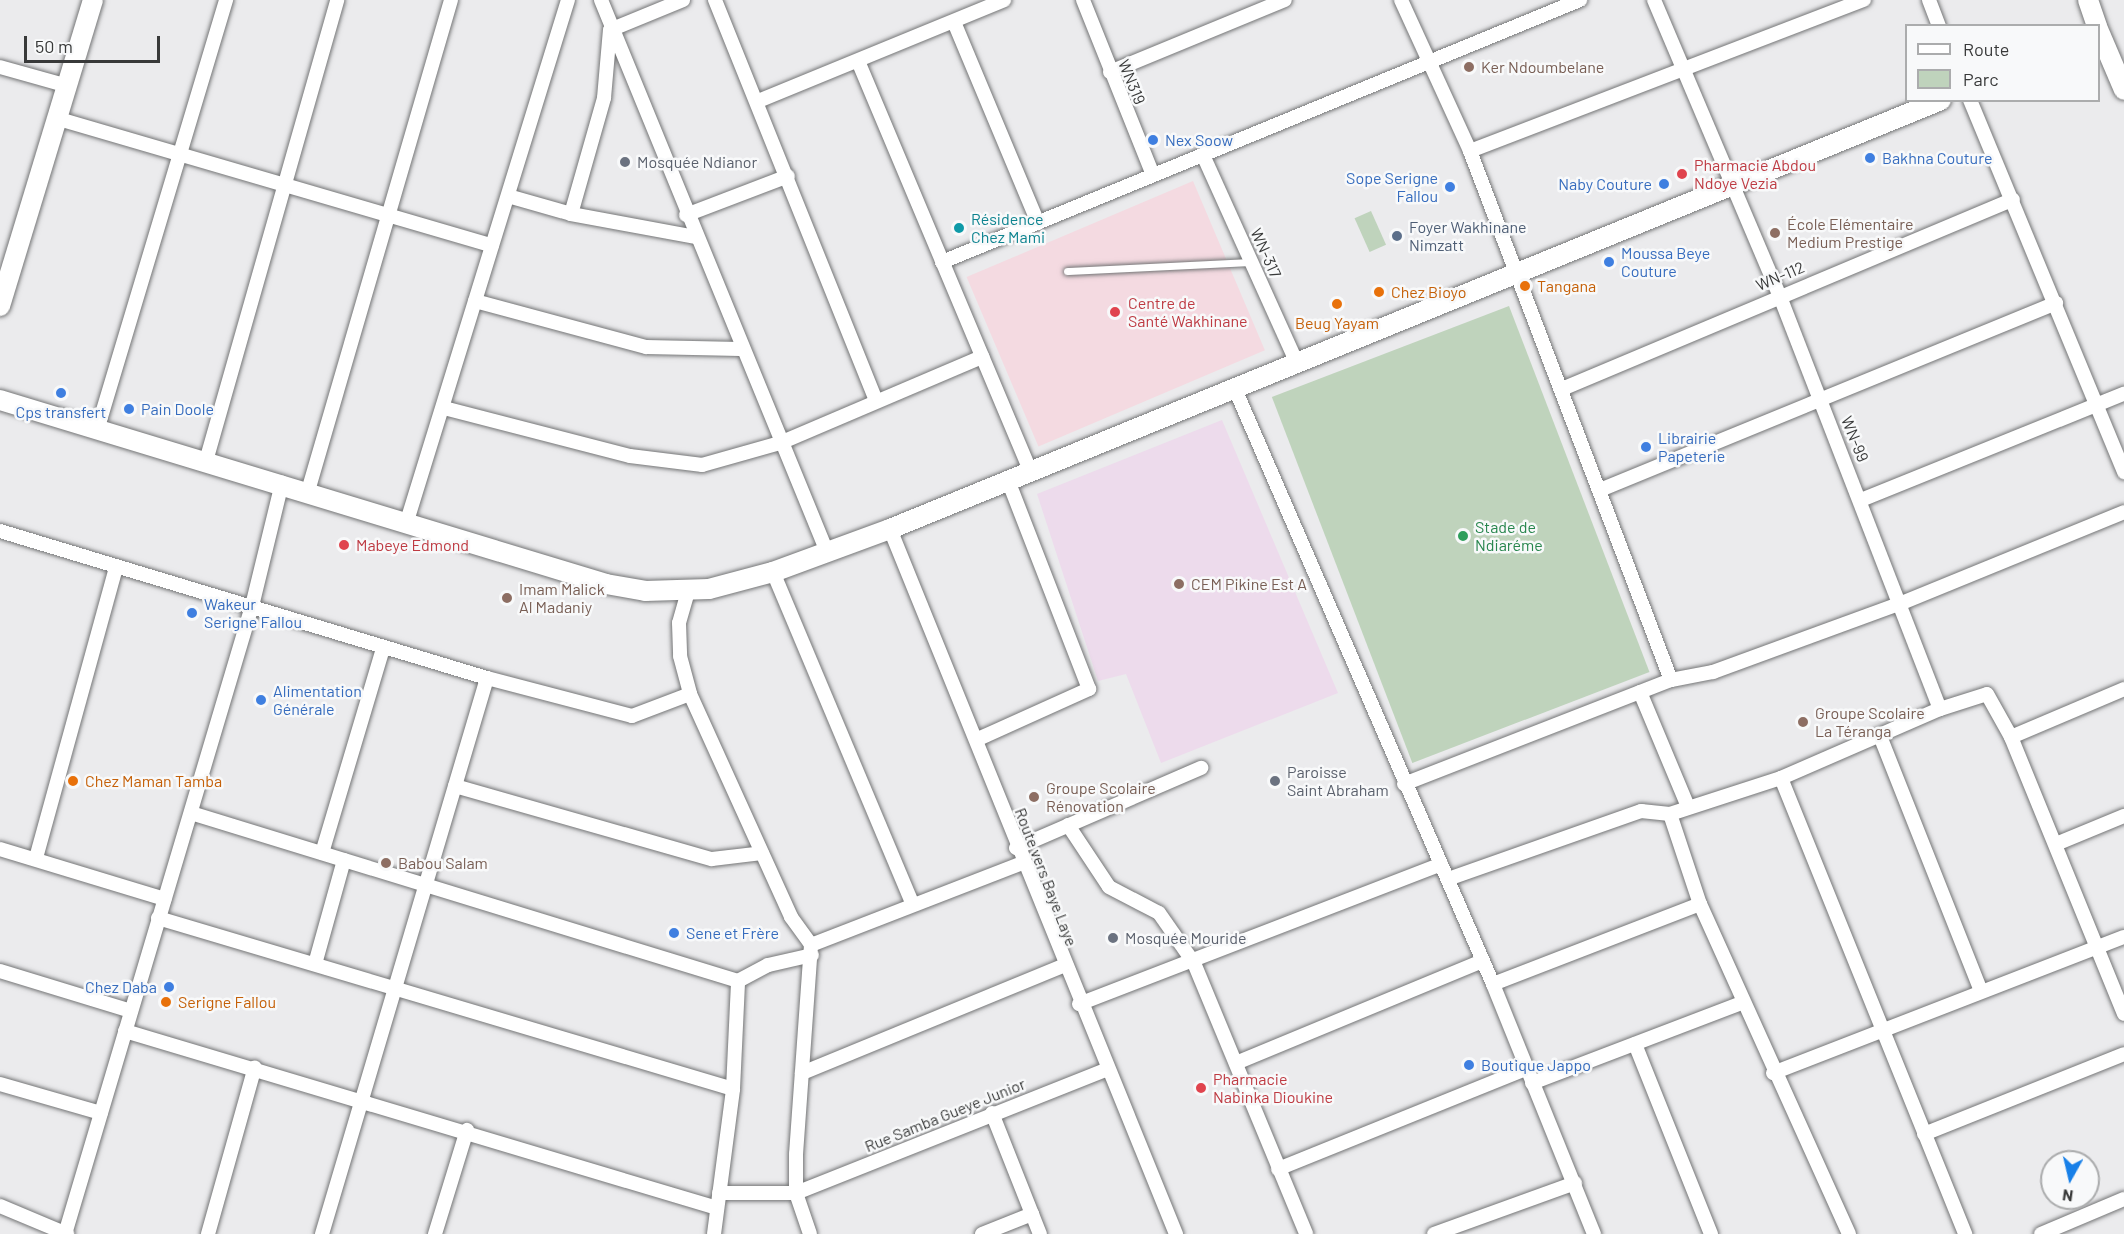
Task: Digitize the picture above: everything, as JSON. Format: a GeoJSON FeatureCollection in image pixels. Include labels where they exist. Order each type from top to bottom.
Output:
{"type":"FeatureCollection","features":[{"type":"Feature","properties":{"kind":"street"},"geometry":{"type":"LineString","coordinates":[[0,306],[59,119],[93,0]]}},
{"type":"Feature","properties":{"kind":"street"},"geometry":{"type":"LineString","coordinates":[[98,427],[226,0]]}},
{"type":"Feature","properties":{"kind":"street"},"geometry":{"type":"LineString","coordinates":[[206,461],[337,0]]}},
{"type":"Feature","properties":{"kind":"street"},"geometry":{"type":"LineString","coordinates":[[308,491],[451,0]]}},
{"type":"Feature","properties":{"kind":"street"},"geometry":{"type":"LineString","coordinates":[[407,521],[444,408],[568,0]]}},
{"type":"Feature","properties":{"kind":"street"},"geometry":{"type":"LineString","coordinates":[[601,0],[610,30],[740,349],[827,552]]}},
{"type":"Feature","properties":{"kind":"street"},"geometry":{"type":"LineString","coordinates":[[610,30],[683,0]]}},
{"type":"Feature","properties":{"kind":"street"},"geometry":{"type":"LineString","coordinates":[[715,0],[758,101],[876,400]]}},
{"type":"Feature","properties":{"kind":"street"},"geometry":{"type":"LineString","coordinates":[[758,101],[1004,0]]}},
{"type":"Feature","properties":{"kind":"street","name":"WN319"},"geometry":{"type":"LineString","coordinates":[[1083,0],[1153,175]]}},
{"type":"Feature","properties":{"kind":"street"},"geometry":{"type":"LineString","coordinates":[[1110,72],[1285,0]]}},
{"type":"Feature","properties":{"kind":"street"},"geometry":{"type":"LineString","coordinates":[[1401,0],[1470,151],[1515,275],[1562,389],[1671,680]]}},
{"type":"Feature","properties":{"kind":"street"},"geometry":{"type":"LineString","coordinates":[[942,262],[1580,0]]}},
{"type":"Feature","properties":{"kind":"street","name":"WN-99"},"geometry":{"type":"LineString","coordinates":[[1654,0],[1686,72],[1730,186],[1779,294],[1940,708]]}},
{"type":"Feature","properties":{"kind":"street"},"geometry":{"type":"LineString","coordinates":[[1470,151],[1686,72],[1864,0]]}},
{"type":"Feature","properties":{"kind":"street"},"geometry":{"type":"LineString","coordinates":[[1929,0],[1938,24]]}},
{"type":"Feature","properties":{"kind":"street"},"geometry":{"type":"LineString","coordinates":[[2088,0],[2096,24]]}},
{"type":"Feature","properties":{"kind":"street"},"geometry":{"type":"LineString","coordinates":[[954,22],[1038,223]]}},
{"type":"Feature","properties":{"kind":"street"},"geometry":{"type":"LineString","coordinates":[[571,214],[604,98],[610,30]]}},
{"type":"Feature","properties":{"kind":"street"},"geometry":{"type":"LineString","coordinates":[[2100,34],[2124,90]]}},
{"type":"Feature","properties":{"kind":"street"},"geometry":{"type":"LineString","coordinates":[[858,61],[1030,471]]}},
{"type":"Feature","properties":{"kind":"street"},"geometry":{"type":"LineString","coordinates":[[0,67],[68,86]]}},
{"type":"Feature","properties":{"kind":"street"},"geometry":{"type":"LineString","coordinates":[[0,400],[98,427],[606,584],[645,591],[689,588],[772,572],[891,530],[1008,480],[1298,365],[1936,102]]}},
{"type":"Feature","properties":{"kind":"street"},"geometry":{"type":"LineString","coordinates":[[1971,102],[2013,199],[2124,472]]}},
{"type":"Feature","properties":{"kind":"street"},"geometry":{"type":"LineString","coordinates":[[59,119],[492,246]]}},
{"type":"Feature","properties":{"kind":"street","name":"WN-317"},"geometry":{"type":"LineString","coordinates":[[1203,154],[1298,365]]}},
{"type":"Feature","properties":{"kind":"street"},"geometry":{"type":"LineString","coordinates":[[686,215],[788,176]]}},
{"type":"Feature","properties":{"kind":"street"},"geometry":{"type":"LineString","coordinates":[[508,196],[571,214],[695,237]]}},
{"type":"Feature","properties":{"kind":"street","name":"WN-112"},"geometry":{"type":"LineString","coordinates":[[1562,389],[1779,294],[2013,199]]}},
{"type":"Feature","properties":{"kind":"street"},"geometry":{"type":"LineString","coordinates":[[475,302],[646,347],[740,349]]}},
{"type":"Feature","properties":{"kind":"street"},"geometry":{"type":"LineString","coordinates":[[1600,490],[2056,303]]}},
{"type":"Feature","properties":{"kind":"street"},"geometry":{"type":"LineString","coordinates":[[444,408],[670,464],[723,462],[780,443],[876,400],[982,357]]}},
{"type":"Feature","properties":{"kind":"street"},"geometry":{"type":"LineString","coordinates":[[1235,389],[1404,784],[1493,984],[1525,1069],[1575,1183],[1594,1234]]}},
{"type":"Feature","properties":{"kind":"street"},"geometry":{"type":"LineString","coordinates":[[1861,501],[2124,394]]}},
{"type":"Feature","properties":{"kind":"street"},"geometry":{"type":"LineString","coordinates":[[978,739],[1089,689],[1008,480]]}},
{"type":"Feature","properties":{"kind":"street"},"geometry":{"type":"LineString","coordinates":[[0,1206],[66,1234],[252,606],[282,483]]}},
{"type":"Feature","properties":{"kind":"street"},"geometry":{"type":"LineString","coordinates":[[1404,784],[1671,680],[1713,672],[1899,604],[2124,512]]}},
{"type":"Feature","properties":{"kind":"street","name":"Route vers Baye Laye"},"geometry":{"type":"LineString","coordinates":[[891,530],[978,739],[1016,848],[1063,966],[1176,1234]]}},
{"type":"Feature","properties":{"kind":"street"},"geometry":{"type":"LineString","coordinates":[[0,531],[252,606],[383,648],[633,716],[690,694]]}},
{"type":"Feature","properties":{"kind":"street"},"geometry":{"type":"LineString","coordinates":[[36,858],[116,567]]}},
{"type":"Feature","properties":{"kind":"street"},"geometry":{"type":"LineString","coordinates":[[772,572],[912,903]]}},
{"type":"Feature","properties":{"kind":"street"},"geometry":{"type":"LineString","coordinates":[[689,588],[680,645],[690,694],[791,917],[812,950],[802,1073],[796,1193],[810,1234]]}},
{"type":"Feature","properties":{"kind":"street"},"geometry":{"type":"LineString","coordinates":[[322,853],[383,648]]}},
{"type":"Feature","properties":{"kind":"street"},"geometry":{"type":"LineString","coordinates":[[322,1234],[392,987],[487,678]]}},
{"type":"Feature","properties":{"kind":"street"},"geometry":{"type":"LineString","coordinates":[[2010,737],[2124,689]]}},
{"type":"Feature","properties":{"kind":"street"},"geometry":{"type":"LineString","coordinates":[[1640,692],[1688,807]]}},
{"type":"Feature","properties":{"kind":"street"},"geometry":{"type":"LineString","coordinates":[[1448,879],[1641,811],[1670,814],[1781,777],[1880,736],[1940,708],[1987,694],[2010,737],[2056,844],[2124,1014]]}},
{"type":"Feature","properties":{"kind":"street"},"geometry":{"type":"LineString","coordinates":[[1880,736],[1981,990]]}},
{"type":"Feature","properties":{"kind":"street"},"geometry":{"type":"LineString","coordinates":[[1016,848],[1201,768]]}},
{"type":"Feature","properties":{"kind":"street"},"geometry":{"type":"LineString","coordinates":[[1781,777],[1878,1029],[1965,1234]]}},
{"type":"Feature","properties":{"kind":"street"},"geometry":{"type":"LineString","coordinates":[[455,786],[712,859],[762,853]]}},
{"type":"Feature","properties":{"kind":"street"},"geometry":{"type":"LineString","coordinates":[[192,813],[738,981],[768,965],[812,950],[912,903],[1022,863]]}},
{"type":"Feature","properties":{"kind":"street"},"geometry":{"type":"LineString","coordinates":[[1670,814],[1700,904],[1773,1073],[1848,1234]]}},
{"type":"Feature","properties":{"kind":"street"},"geometry":{"type":"LineString","coordinates":[[2056,844],[2124,816]]}},
{"type":"Feature","properties":{"kind":"street"},"geometry":{"type":"LineString","coordinates":[[1068,825],[1109,886],[1159,913],[1194,963],[1306,1234]]}},
{"type":"Feature","properties":{"kind":"street"},"geometry":{"type":"LineString","coordinates":[[0,849],[36,858],[165,899]]}},
{"type":"Feature","properties":{"kind":"street"},"geometry":{"type":"LineString","coordinates":[[315,964],[344,860]]}},
{"type":"Feature","properties":{"kind":"street"},"geometry":{"type":"LineString","coordinates":[[1079,1004],[1194,963],[1441,864]]}},
{"type":"Feature","properties":{"kind":"street"},"geometry":{"type":"LineString","coordinates":[[1493,984],[1700,904]]}},
{"type":"Feature","properties":{"kind":"street"},"geometry":{"type":"LineString","coordinates":[[158,918],[733,1089]]}},
{"type":"Feature","properties":{"kind":"street"},"geometry":{"type":"LineString","coordinates":[[1773,1073],[1878,1029],[2124,937]]}},
{"type":"Feature","properties":{"kind":"street"},"geometry":{"type":"LineString","coordinates":[[1236,1063],[1482,961]]}},
{"type":"Feature","properties":{"kind":"street"},"geometry":{"type":"LineString","coordinates":[[802,1073],[1063,966]]}},
{"type":"Feature","properties":{"kind":"street"},"geometry":{"type":"LineString","coordinates":[[0,971],[131,1011]]}},
{"type":"Feature","properties":{"kind":"street"},"geometry":{"type":"LineString","coordinates":[[714,1234],[733,1089],[738,981]]}},
{"type":"Feature","properties":{"kind":"street"},"geometry":{"type":"LineString","coordinates":[[1532,1083],[1742,1003]]}},
{"type":"Feature","properties":{"kind":"street"},"geometry":{"type":"LineString","coordinates":[[125,1031],[360,1098],[717,1208]]}},
{"type":"Feature","properties":{"kind":"street"},"geometry":{"type":"LineString","coordinates":[[1635,1044],[1711,1234]]}},
{"type":"Feature","properties":{"kind":"street"},"geometry":{"type":"LineString","coordinates":[[1924,1134],[2124,1054]]}},
{"type":"Feature","properties":{"kind":"street"},"geometry":{"type":"LineString","coordinates":[[208,1234],[255,1067]]}},
{"type":"Feature","properties":{"kind":"street","name":"Rue Samba Gueye Junior"},"geometry":{"type":"LineString","coordinates":[[796,1193],[1107,1069]]}},
{"type":"Feature","properties":{"kind":"street"},"geometry":{"type":"LineString","coordinates":[[1278,1169],[1525,1069]]}},
{"type":"Feature","properties":{"kind":"street"},"geometry":{"type":"LineString","coordinates":[[0,1084],[101,1113]]}},
{"type":"Feature","properties":{"kind":"street"},"geometry":{"type":"LineString","coordinates":[[992,1113],[1040,1234]]}},
{"type":"Feature","properties":{"kind":"street"},"geometry":{"type":"LineString","coordinates":[[435,1234],[467,1130]]}},
{"type":"Feature","properties":{"kind":"street"},"geometry":{"type":"LineString","coordinates":[[1434,1234],[1575,1183]]}},
{"type":"Feature","properties":{"kind":"street"},"geometry":{"type":"LineString","coordinates":[[719,1193],[796,1193]]}},
{"type":"Feature","properties":{"kind":"street"},"geometry":{"type":"LineString","coordinates":[[2041,1234],[2070,1228],[2124,1199]]}},
{"type":"Feature","properties":{"kind":"street"},"geometry":{"type":"LineString","coordinates":[[982,1234],[1032,1214]]}},
{"type":"Feature","properties":{"kind":"lane"},"geometry":{"type":"LineString","coordinates":[[1067,271],[1251,262]]}},
{"type":"Feature","properties":{"kind":"shaded area","name":"Centre de Santé Wakhinane"},"geometry":{"type":"Polygon","coordinates":[[[1193,181],[1265,350],[1038,446],[967,277],[1193,181]]]}},
{"type":"Feature","properties":{"kind":"shaded area","name":"CEM Pikine Est A"},"geometry":{"type":"Polygon","coordinates":[[[1222,420],[1338,693],[1161,763],[1126,674],[1098,681],[1037,494],[1222,420]]]}},
{"type":"Feature","properties":{"kind":"green space"},"geometry":{"type":"Polygon","coordinates":[[[1371,211],[1386,245],[1370,252],[1355,218],[1371,211]]]}},
{"type":"Feature","properties":{"kind":"green space","name":"Stade de Ndiaréme"},"geometry":{"type":"Polygon","coordinates":[[[1509,306],[1649,672],[1412,763],[1272,397],[1509,306]]]}},
{"type":"Feature","properties":{"kind":"place","name":"Ker Ndoumbelane"},"geometry":{"type":"Point","coordinates":[1469,67]}},
{"type":"Feature","properties":{"kind":"place","name":"Nex Soow"},"geometry":{"type":"Point","coordinates":[1153,140]}},
{"type":"Feature","properties":{"kind":"place","name":"Bakhna Couture"},"geometry":{"type":"Point","coordinates":[1870,158]}},
{"type":"Feature","properties":{"kind":"place","name":"Mosquée Ndianor"},"geometry":{"type":"Point","coordinates":[625,162]}},
{"type":"Feature","properties":{"kind":"place","name":"Pharmacie Abdou Ndoye Vezia"},"geometry":{"type":"Point","coordinates":[1682,174]}},
{"type":"Feature","properties":{"kind":"place","name":"Naby Couture"},"geometry":{"type":"Point","coordinates":[1664,184]}},
{"type":"Feature","properties":{"kind":"place","name":"Sope Serigne Fallou"},"geometry":{"type":"Point","coordinates":[1450,187]}},
{"type":"Feature","properties":{"kind":"place","name":"Résidence Chez Mami"},"geometry":{"type":"Point","coordinates":[959,228]}},
{"type":"Feature","properties":{"kind":"place","name":"École Elémentaire Medium Prestige"},"geometry":{"type":"Point","coordinates":[1775,233]}},
{"type":"Feature","properties":{"kind":"place","name":"Foyer Wakhinane Nimzatt"},"geometry":{"type":"Point","coordinates":[1397,236]}},
{"type":"Feature","properties":{"kind":"place","name":"Moussa Beye Couture"},"geometry":{"type":"Point","coordinates":[1609,262]}},
{"type":"Feature","properties":{"kind":"place","name":"Tangana"},"geometry":{"type":"Point","coordinates":[1525,286]}},
{"type":"Feature","properties":{"kind":"place","name":"Chez Bioyo"},"geometry":{"type":"Point","coordinates":[1379,292]}},
{"type":"Feature","properties":{"kind":"place","name":"Beug Yayam"},"geometry":{"type":"Point","coordinates":[1337,304]}},
{"type":"Feature","properties":{"kind":"place","name":"Centre de Santé Wakhinane"},"geometry":{"type":"Point","coordinates":[1115,312]}},
{"type":"Feature","properties":{"kind":"place","name":"Cps transfert"},"geometry":{"type":"Point","coordinates":[61,393]}},
{"type":"Feature","properties":{"kind":"place","name":"Pain Doole"},"geometry":{"type":"Point","coordinates":[129,409]}},
{"type":"Feature","properties":{"kind":"place","name":"Librairie Papeterie"},"geometry":{"type":"Point","coordinates":[1646,447]}},
{"type":"Feature","properties":{"kind":"place","name":"Stade de Ndiaréme"},"geometry":{"type":"Point","coordinates":[1463,536]}},
{"type":"Feature","properties":{"kind":"place","name":"Mabeye Edmond"},"geometry":{"type":"Point","coordinates":[344,545]}},
{"type":"Feature","properties":{"kind":"place","name":"CEM Pikine Est A"},"geometry":{"type":"Point","coordinates":[1179,584]}},
{"type":"Feature","properties":{"kind":"place","name":"Imam Malick Al Madaniy"},"geometry":{"type":"Point","coordinates":[507,598]}},
{"type":"Feature","properties":{"kind":"place","name":"Wakeur Serigne Fallou"},"geometry":{"type":"Point","coordinates":[192,613]}},
{"type":"Feature","properties":{"kind":"place","name":"Alimentation Générale"},"geometry":{"type":"Point","coordinates":[261,700]}},
{"type":"Feature","properties":{"kind":"place","name":"Groupe Scolaire La Téranga"},"geometry":{"type":"Point","coordinates":[1803,722]}},
{"type":"Feature","properties":{"kind":"place","name":"Chez Maman Tamba"},"geometry":{"type":"Point","coordinates":[73,781]}},
{"type":"Feature","properties":{"kind":"place","name":"Paroisse Saint Abraham"},"geometry":{"type":"Point","coordinates":[1275,781]}},
{"type":"Feature","properties":{"kind":"place","name":"Groupe Scolaire Rénovation"},"geometry":{"type":"Point","coordinates":[1034,797]}},
{"type":"Feature","properties":{"kind":"place","name":"Babou Salam"},"geometry":{"type":"Point","coordinates":[386,863]}},
{"type":"Feature","properties":{"kind":"place","name":"Sene et Frère"},"geometry":{"type":"Point","coordinates":[674,933]}},
{"type":"Feature","properties":{"kind":"place","name":"Mosquée Mouride"},"geometry":{"type":"Point","coordinates":[1113,938]}},
{"type":"Feature","properties":{"kind":"place","name":"Chez Daba"},"geometry":{"type":"Point","coordinates":[169,987]}},
{"type":"Feature","properties":{"kind":"place","name":"Serigne Fallou"},"geometry":{"type":"Point","coordinates":[166,1002]}},
{"type":"Feature","properties":{"kind":"place","name":"Boutique Jappo"},"geometry":{"type":"Point","coordinates":[1469,1065]}},
{"type":"Feature","properties":{"kind":"place","name":"Pharmacie Nabinka Dioukine"},"geometry":{"type":"Point","coordinates":[1201,1088]}}]}
